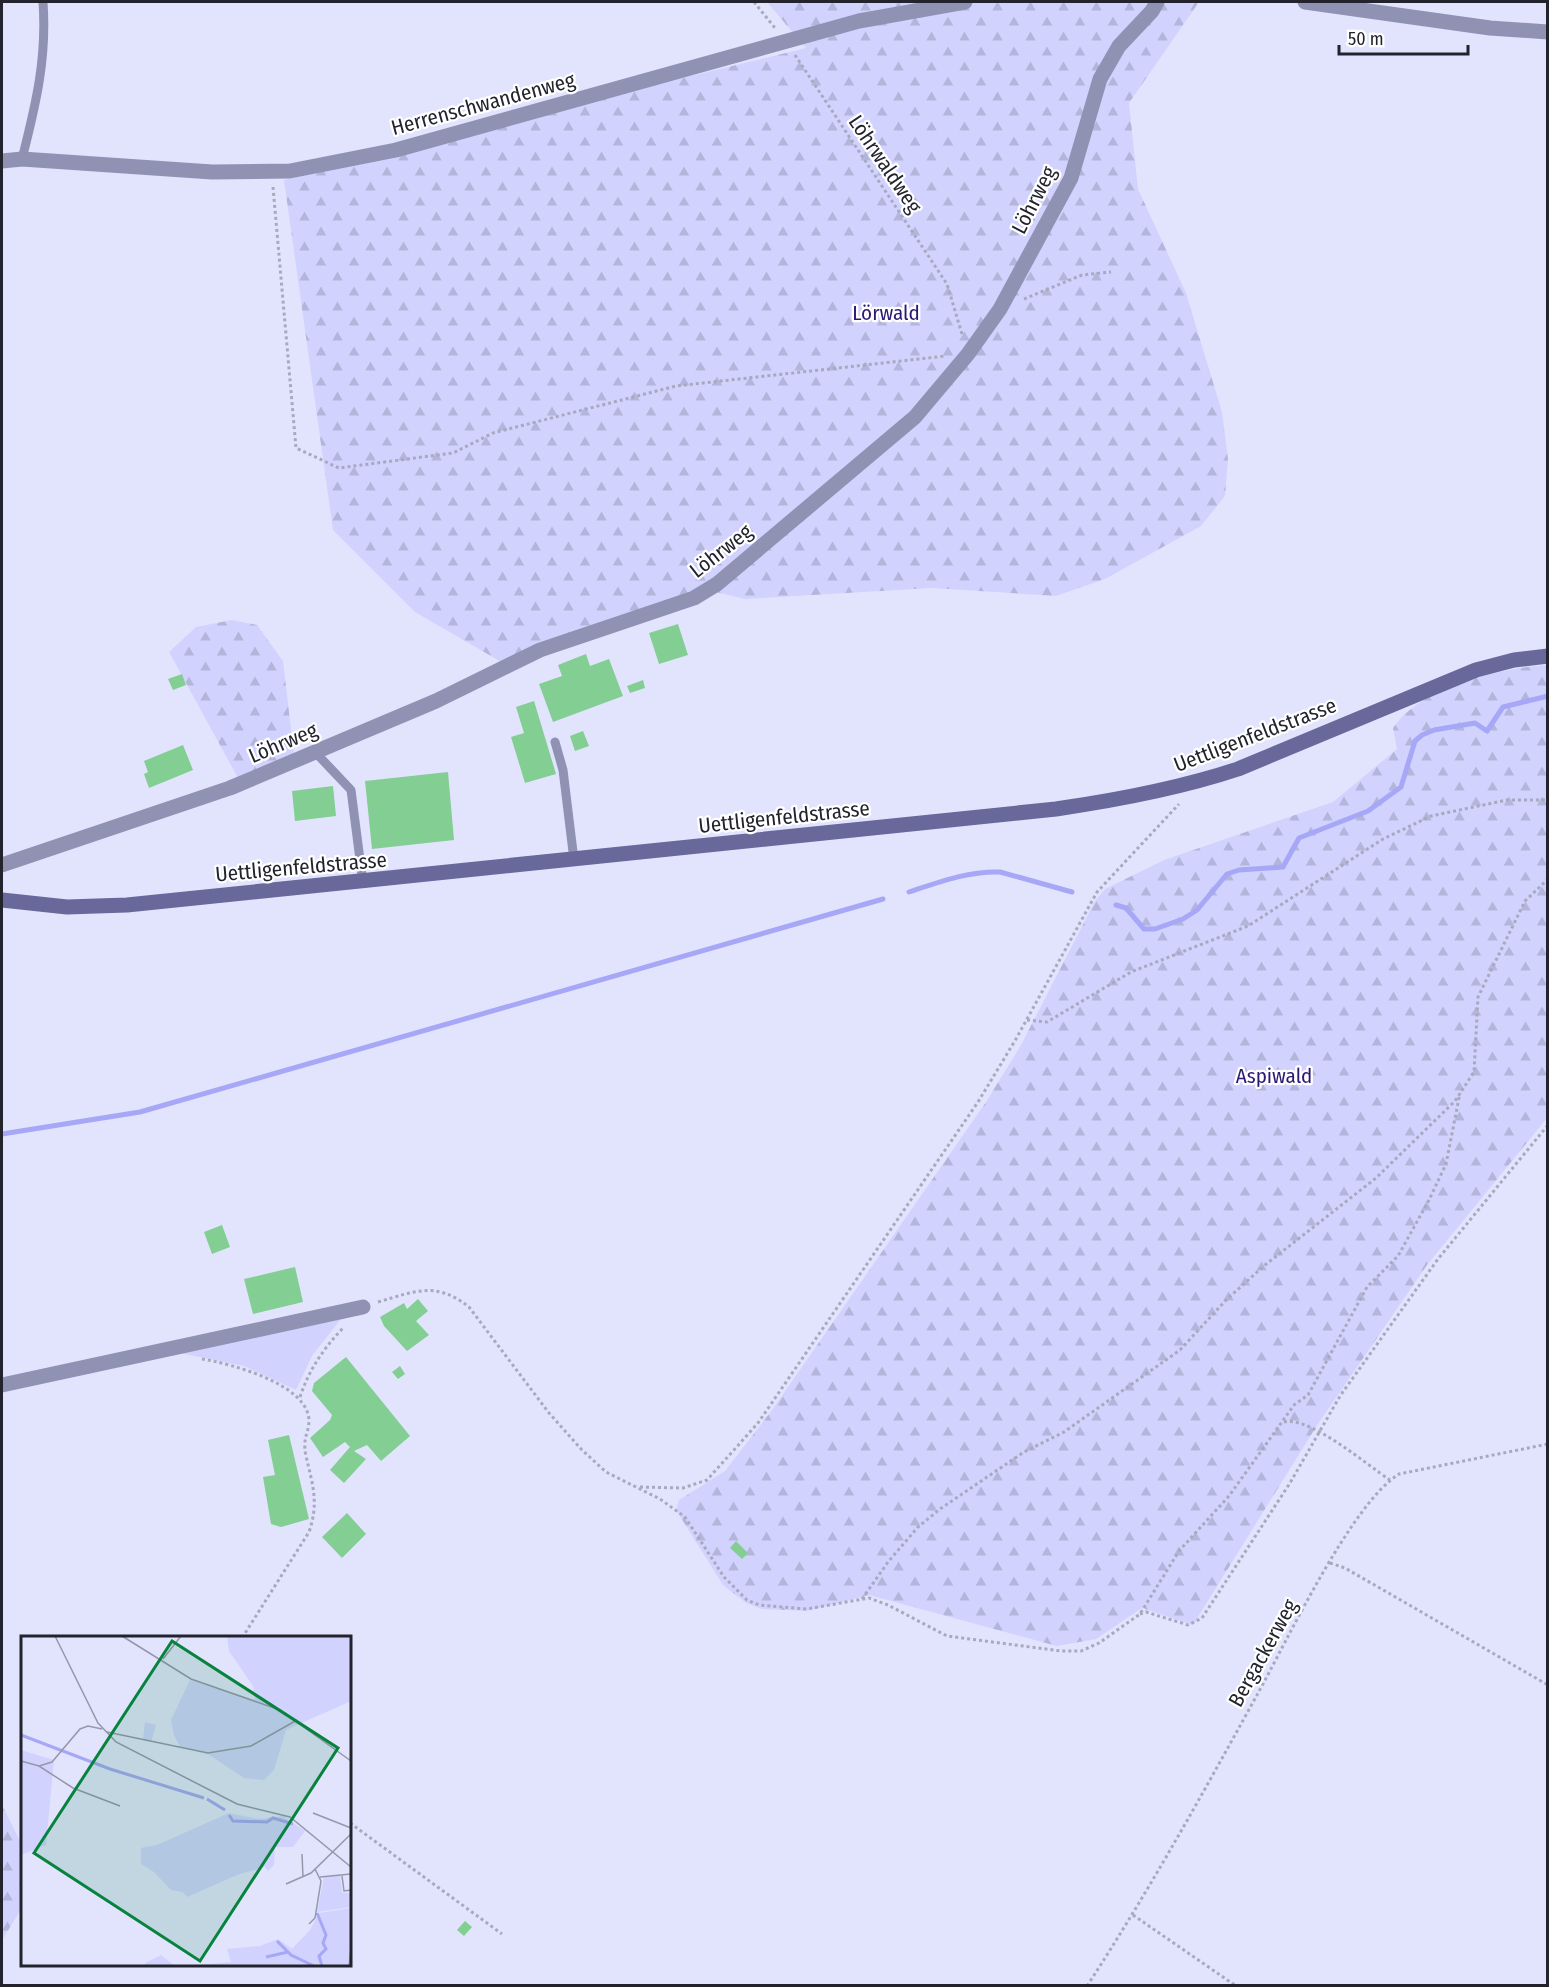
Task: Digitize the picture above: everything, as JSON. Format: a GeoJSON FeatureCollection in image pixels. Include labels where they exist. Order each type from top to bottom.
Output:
{"type":"FeatureCollection","features":[{"type":"Feature","properties":{"kind":"main road","name":"Uettligenfeldstrasse"},"geometry":{"type":"LineString","coordinates":[[2,900],[67,907],[127,905],[363,883],[1056,809],[1126,799],[1199,782],[1268,757],[1457,677],[1496,664],[1548,656]]}},
{"type":"Feature","properties":{"kind":"street","name":"Herrenschwandenweg"},"geometry":{"type":"LineString","coordinates":[[2,161],[22,159],[212,172],[272,172],[311,168],[396,150],[859,21],[965,2]]}},
{"type":"Feature","properties":{"kind":"street","name":"Löhrweg"},"geometry":{"type":"LineString","coordinates":[[2,865],[230,788],[436,701],[540,650],[694,598],[709,589],[915,417],[968,354],[1000,309],[1071,178],[1100,79],[1119,46],[1152,11],[1157,2]]}},
{"type":"Feature","properties":{"kind":"street"},"geometry":{"type":"LineString","coordinates":[[1305,2],[1490,28],[1548,32]]}},
{"type":"Feature","properties":{"kind":"street"},"geometry":{"type":"LineString","coordinates":[[2,1385],[363,1307]]}},
{"type":"Feature","properties":{"kind":"lane"},"geometry":{"type":"LineString","coordinates":[[22,159],[39,89],[45,44],[43,2]]}},
{"type":"Feature","properties":{"kind":"lane"},"geometry":{"type":"LineString","coordinates":[[555,742],[563,770],[574,860]]}},
{"type":"Feature","properties":{"kind":"lane"},"geometry":{"type":"LineString","coordinates":[[315,752],[351,790],[363,883]]}},
{"type":"Feature","properties":{"kind":"path","name":"Löhrwaldweg"},"geometry":{"type":"LineString","coordinates":[[754,2],[786,41],[947,284],[968,354]]}},
{"type":"Feature","properties":{"kind":"path"},"geometry":{"type":"LineString","coordinates":[[272,172],[296,448],[339,468],[453,453],[493,433],[676,386],[968,354]]}},
{"type":"Feature","properties":{"kind":"path"},"geometry":{"type":"LineString","coordinates":[[1000,309],[1082,275],[1112,272]]}},
{"type":"Feature","properties":{"kind":"path"},"geometry":{"type":"LineString","coordinates":[[638,1487],[671,1490],[695,1485],[717,1471],[744,1439],[978,1102],[1104,882],[1199,782]]}},
{"type":"Feature","properties":{"kind":"path"},"geometry":{"type":"LineString","coordinates":[[1027,1020],[1047,1022],[1131,972],[1248,926],[1383,839],[1431,816],[1507,800],[1548,800]]}},
{"type":"Feature","properties":{"kind":"path"},"geometry":{"type":"LineString","coordinates":[[862,1599],[888,1562],[918,1527],[940,1509],[1024,1452],[1064,1432],[1180,1350],[1234,1292],[1264,1265],[1376,1178],[1460,1093],[1474,1072],[1478,997],[1525,901],[1548,879]]}},
{"type":"Feature","properties":{"kind":"path"},"geometry":{"type":"LineString","coordinates":[[1140,1614],[1179,1551],[1229,1496],[1294,1405],[1308,1395],[1368,1287],[1398,1256],[1446,1164],[1460,1093]]}},
{"type":"Feature","properties":{"kind":"path"},"geometry":{"type":"LineString","coordinates":[[300,1397],[308,1374],[327,1345],[363,1307],[425,1290],[440,1290],[455,1296],[483,1323],[531,1390],[582,1450],[606,1472],[638,1487],[685,1517],[724,1577],[747,1600],[759,1605],[807,1609],[869,1598],[888,1605],[947,1636],[1061,1651],[1081,1651],[1100,1643],[1146,1612],[1188,1625],[1202,1618],[1290,1483],[1341,1396],[1438,1259],[1548,1125]]}},
{"type":"Feature","properties":{"kind":"path"},"geometry":{"type":"LineString","coordinates":[[192,1358],[244,1370],[273,1382],[300,1397],[309,1420],[303,1441],[316,1500],[315,1514],[309,1532],[243,1636]]}},
{"type":"Feature","properties":{"kind":"path"},"geometry":{"type":"LineString","coordinates":[[1284,1422],[1293,1420],[1319,1432],[1390,1480]]}},
{"type":"Feature","properties":{"kind":"path","name":"Bergackerweg"},"geometry":{"type":"LineString","coordinates":[[1087,1986],[1133,1915],[1330,1563],[1367,1505],[1390,1480],[1414,1470],[1548,1444]]}},
{"type":"Feature","properties":{"kind":"path"},"geometry":{"type":"LineString","coordinates":[[1330,1563],[1345,1568],[1548,1685]]}},
{"type":"Feature","properties":{"kind":"path"},"geometry":{"type":"LineString","coordinates":[[351,1824],[502,1934]]}},
{"type":"Feature","properties":{"kind":"path"},"geometry":{"type":"LineString","coordinates":[[1133,1915],[1236,1986]]}},
{"type":"Feature","properties":{"kind":"green space","name":"Lörwald"},"geometry":{"type":"Polygon","coordinates":[[[767,2],[1199,2],[1129,103],[1138,189],[1186,293],[1222,412],[1228,459],[1225,496],[1201,526],[1105,579],[1056,596],[932,588],[745,599],[716,592],[503,663],[415,612],[333,530],[284,180],[428,148],[559,108],[806,48],[767,2]]]}},
{"type":"Feature","properties":{"kind":"green space"},"geometry":{"type":"Polygon","coordinates":[[[232,620],[257,625],[283,661],[294,755],[238,778],[169,652],[196,627],[232,620]]]}},
{"type":"Feature","properties":{"kind":"green space","name":"Aspiwald"},"geometry":{"type":"Polygon","coordinates":[[[1547,665],[1547,1118],[1427,1265],[1316,1427],[1193,1625],[1142,1608],[1096,1639],[1057,1646],[869,1595],[807,1611],[762,1609],[746,1603],[723,1585],[676,1510],[679,1500],[725,1471],[772,1410],[986,1102],[1021,1045],[1095,901],[1105,889],[1164,860],[1333,802],[1397,749],[1393,728],[1405,714],[1422,701],[1462,682],[1485,675],[1547,665]]]}},
{"type":"Feature","properties":{"kind":"green space"},"geometry":{"type":"Polygon","coordinates":[[[344,1315],[312,1356],[296,1390],[244,1366],[175,1352],[344,1315]]]}},
{"type":"Feature","properties":{"kind":"green space"},"geometry":{"type":"Polygon","coordinates":[[[2,1805],[21,1843],[21,1910],[2,1940],[2,1805]]]}},
{"type":"Feature","properties":{"kind":"building"},"geometry":{"type":"Polygon","coordinates":[[[678,624],[688,655],[659,664],[649,633],[678,624]]]}},
{"type":"Feature","properties":{"kind":"building"},"geometry":{"type":"Polygon","coordinates":[[[586,654],[590,666],[609,659],[623,696],[553,722],[539,684],[562,676],[558,665],[586,654]]]}},
{"type":"Feature","properties":{"kind":"building"},"geometry":{"type":"Polygon","coordinates":[[[182,674],[186,685],[173,690],[168,679],[182,674]]]}},
{"type":"Feature","properties":{"kind":"building"},"geometry":{"type":"Polygon","coordinates":[[[643,680],[645,688],[630,693],[627,686],[643,680]]]}},
{"type":"Feature","properties":{"kind":"building"},"geometry":{"type":"Polygon","coordinates":[[[534,701],[556,774],[525,783],[511,737],[524,733],[516,707],[534,701]]]}},
{"type":"Feature","properties":{"kind":"building"},"geometry":{"type":"Polygon","coordinates":[[[583,731],[589,746],[575,751],[570,736],[583,731]]]}},
{"type":"Feature","properties":{"kind":"building"},"geometry":{"type":"Polygon","coordinates":[[[183,745],[193,770],[149,788],[144,774],[148,772],[144,761],[183,745]]]}},
{"type":"Feature","properties":{"kind":"building"},"geometry":{"type":"Polygon","coordinates":[[[448,772],[454,840],[372,849],[365,781],[448,772]]]}},
{"type":"Feature","properties":{"kind":"building"},"geometry":{"type":"Polygon","coordinates":[[[333,786],[336,816],[295,821],[292,791],[333,786]]]}},
{"type":"Feature","properties":{"kind":"building"},"geometry":{"type":"Polygon","coordinates":[[[222,1225],[230,1247],[212,1254],[204,1232],[222,1225]]]}},
{"type":"Feature","properties":{"kind":"building"},"geometry":{"type":"Polygon","coordinates":[[[295,1267],[303,1302],[253,1314],[244,1279],[295,1267]]]}},
{"type":"Feature","properties":{"kind":"building"},"geometry":{"type":"Polygon","coordinates":[[[418,1299],[428,1311],[416,1321],[429,1335],[407,1351],[384,1326],[380,1317],[404,1303],[407,1309],[418,1299]]]}},
{"type":"Feature","properties":{"kind":"building"},"geometry":{"type":"Polygon","coordinates":[[[346,1357],[410,1436],[381,1461],[367,1445],[354,1451],[366,1459],[344,1483],[330,1470],[350,1447],[345,1442],[323,1457],[310,1438],[330,1420],[332,1415],[312,1391],[314,1383],[346,1357]]]}},
{"type":"Feature","properties":{"kind":"building"},"geometry":{"type":"Polygon","coordinates":[[[400,1366],[405,1374],[398,1379],[392,1372],[400,1366]]]}},
{"type":"Feature","properties":{"kind":"building"},"geometry":{"type":"Polygon","coordinates":[[[289,1435],[309,1519],[281,1527],[271,1524],[263,1477],[275,1475],[268,1440],[289,1435]]]}},
{"type":"Feature","properties":{"kind":"building"},"geometry":{"type":"Polygon","coordinates":[[[347,1513],[366,1534],[342,1558],[322,1537],[347,1513]]]}},
{"type":"Feature","properties":{"kind":"building"},"geometry":{"type":"Polygon","coordinates":[[[736,1541],[748,1553],[742,1559],[730,1548],[736,1541]]]}},
{"type":"Feature","properties":{"kind":"building"},"geometry":{"type":"Polygon","coordinates":[[[465,1921],[472,1927],[464,1936],[457,1930],[465,1921]]]}},
{"type":"Feature","properties":{"kind":"waterway"},"geometry":{"type":"LineString","coordinates":[[1116,905],[1126,908],[1144,929],[1155,929],[1183,919],[1197,910],[1227,874],[1239,870],[1283,867],[1299,838],[1368,811],[1401,787],[1415,741],[1422,735],[1434,730],[1475,723],[1487,731],[1503,707],[1548,696]]}},
{"type":"Feature","properties":{"kind":"waterway"},"geometry":{"type":"LineString","coordinates":[[909,892],[965,875],[988,872],[1000,872],[1072,892]]}},
{"type":"Feature","properties":{"kind":"waterway"},"geometry":{"type":"LineString","coordinates":[[2,1134],[140,1112],[883,899]]}}]}
